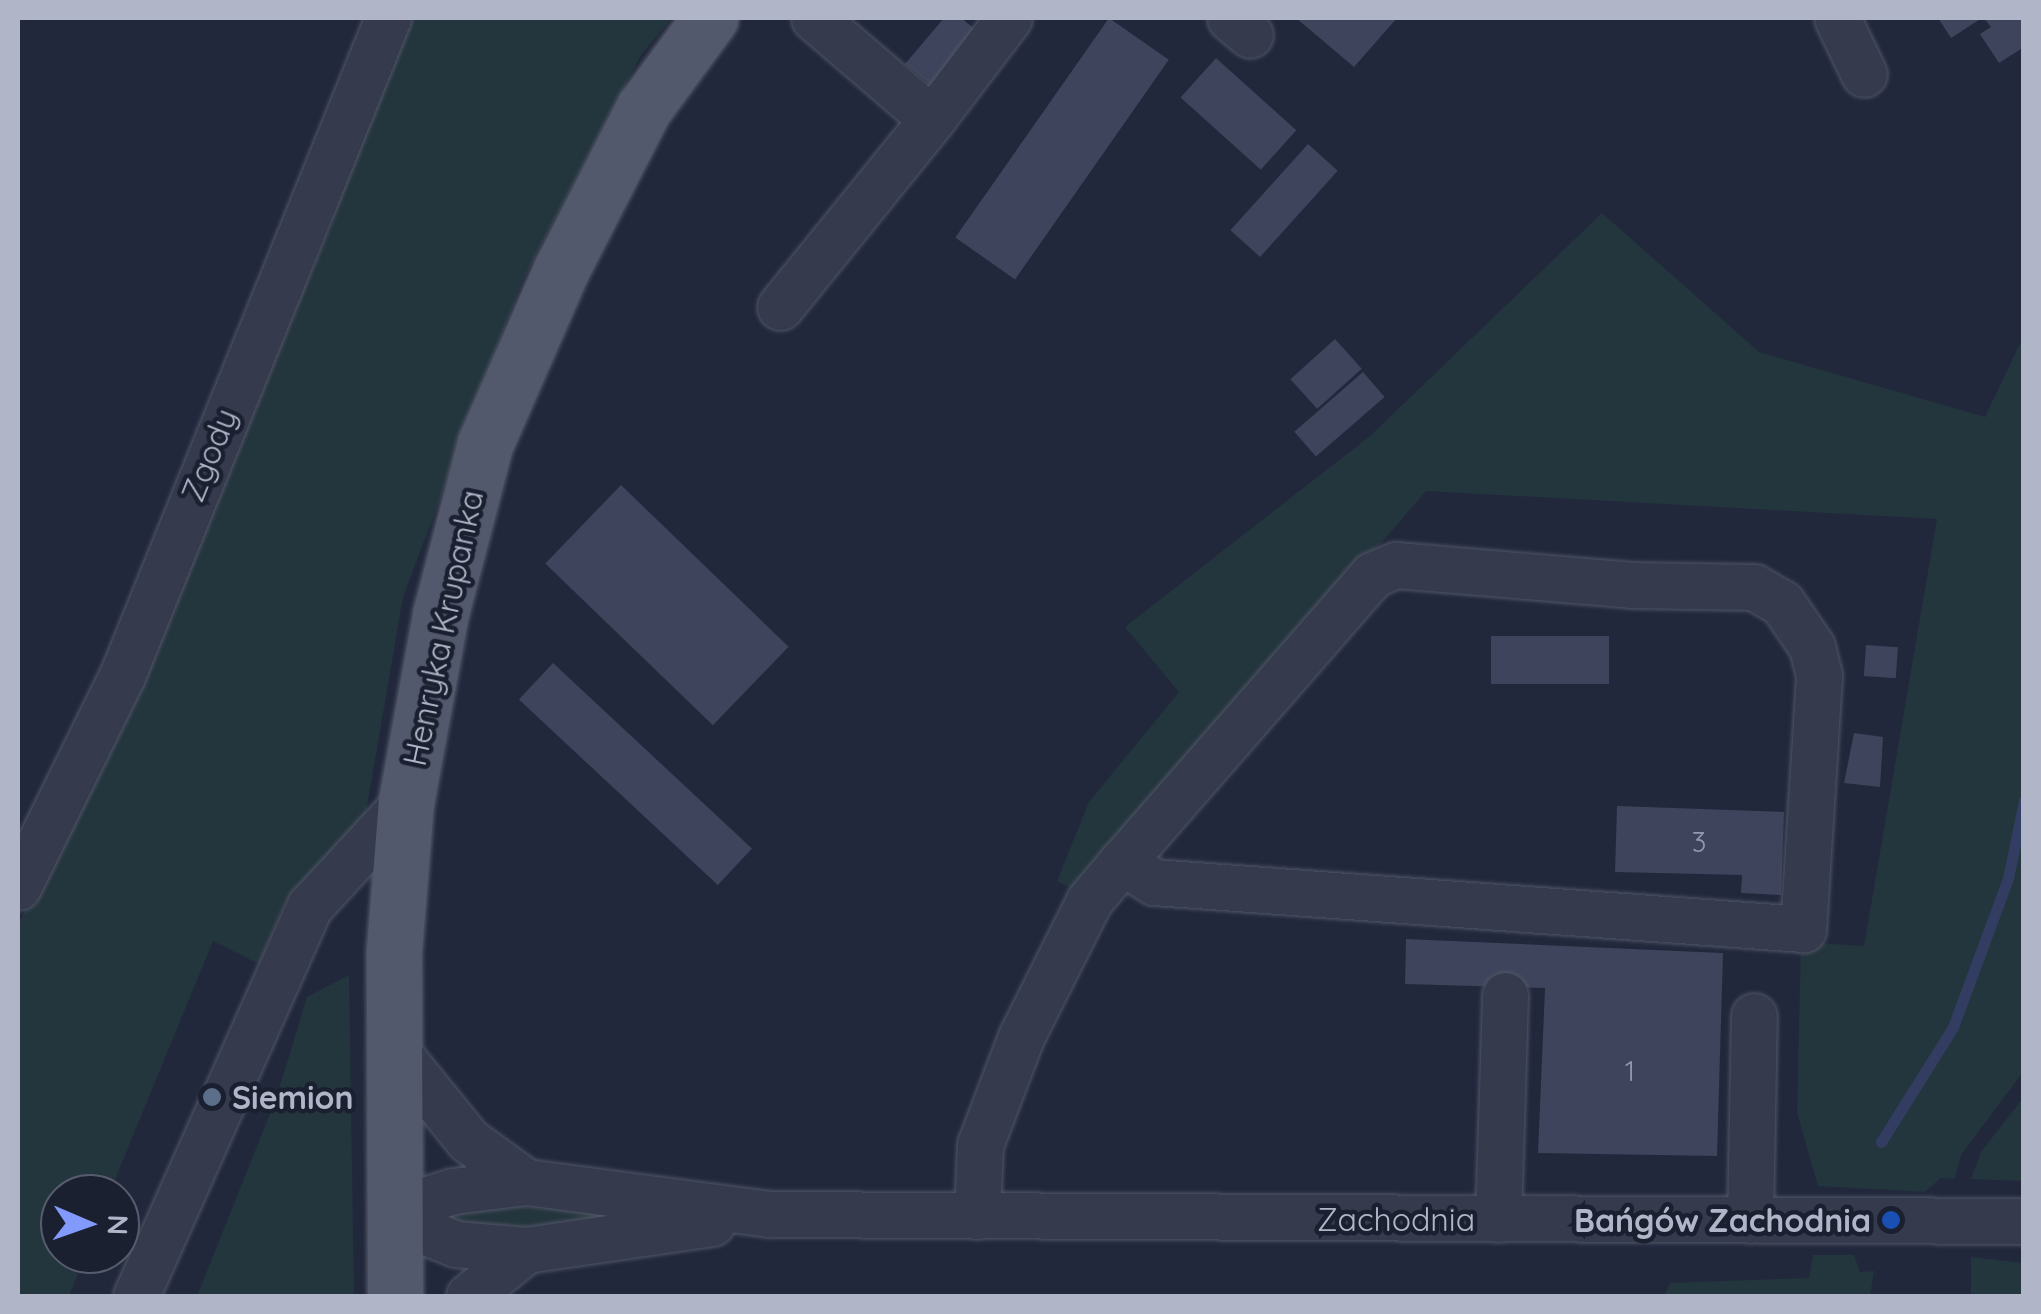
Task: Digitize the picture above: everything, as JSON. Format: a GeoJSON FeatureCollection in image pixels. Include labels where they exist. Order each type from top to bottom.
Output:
{"type":"FeatureCollection","features":[{"type":"Feature","properties":{"kind":"main road","name":"Henryka Krupanka"},"geometry":{"type":"LineString","coordinates":[[395,1296],[392,1046],[406,802],[441,612],[484,444],[562,270],[644,108],[710,18]]}},
{"type":"Feature","properties":{"kind":"street","name":"Zgody"},"geometry":{"type":"LineString","coordinates":[[18,887],[122,676],[388,18]]}},
{"type":"Feature","properties":{"kind":"street"},"geometry":{"type":"LineString","coordinates":[[814,18],[932,119]]}},
{"type":"Feature","properties":{"kind":"street"},"geometry":{"type":"LineString","coordinates":[[780,308],[1009,18]]}},
{"type":"Feature","properties":{"kind":"street"},"geometry":{"type":"LineString","coordinates":[[1837,18],[1864,74]]}},
{"type":"Feature","properties":{"kind":"street"},"geometry":{"type":"LineString","coordinates":[[976,1216],[980,1145],[1022,1037],[1089,901],[1122,862],[1372,576],[1396,565],[1632,585],[1754,587],[1782,603],[1812,646],[1819,676],[1803,929],[1154,882],[1122,862]]}},
{"type":"Feature","properties":{"kind":"street"},"geometry":{"type":"LineString","coordinates":[[136,1296],[310,906],[406,802]]}},
{"type":"Feature","properties":{"kind":"street"},"geometry":{"type":"LineString","coordinates":[[1498,1219],[1504,995]]}},
{"type":"Feature","properties":{"kind":"street"},"geometry":{"type":"LineString","coordinates":[[1750,1220],[1754,1016]]}},
{"type":"Feature","properties":{"kind":"street","name":"Zachodnia"},"geometry":{"type":"LineString","coordinates":[[392,1046],[468,1140],[526,1182]]}},
{"type":"Feature","properties":{"kind":"street","name":"Zachodnia"},"geometry":{"type":"LineString","coordinates":[[396,1220],[425,1200],[526,1182],[769,1214],[2024,1221]]}},
{"type":"Feature","properties":{"kind":"street","name":"Zachodnia"},"geometry":{"type":"LineString","coordinates":[[396,1220],[456,1244],[526,1250],[769,1214]]}},
{"type":"Feature","properties":{"kind":"street"},"geometry":{"type":"LineString","coordinates":[[469,1296],[526,1250]]}},
{"type":"Feature","properties":{"kind":"shaded area"},"geometry":{"type":"Polygon","coordinates":[[[399,18],[672,18],[641,55],[522,282],[403,597],[365,818],[286,900],[259,964],[213,941],[117,1174],[40,1174],[40,1274],[78,1274],[69,1296],[18,1296],[18,925],[109,740],[331,226],[399,18]]]}},
{"type":"Feature","properties":{"kind":"shaded area"},"geometry":{"type":"Polygon","coordinates":[[[1602,213],[1759,352],[1985,417],[2023,337],[2023,1072],[1961,1155],[1955,1179],[1941,1178],[1925,1192],[1818,1186],[1797,1113],[1801,942],[1864,946],[1937,519],[1426,491],[1080,893],[1057,881],[1089,802],[1179,692],[1125,627],[1370,436],[1602,213]]]}},
{"type":"Feature","properties":{"kind":"shaded area"},"geometry":{"type":"Polygon","coordinates":[[[349,975],[354,1296],[197,1296],[276,1099],[307,997],[349,975]]]}},
{"type":"Feature","properties":{"kind":"shaded area"},"geometry":{"type":"Polygon","coordinates":[[[2023,1098],[2023,1181],[1971,1179],[1981,1152],[2023,1098]]]}},
{"type":"Feature","properties":{"kind":"shaded area"},"geometry":{"type":"Polygon","coordinates":[[[465,1201],[671,1215],[461,1233],[437,1212],[465,1201]]]}},
{"type":"Feature","properties":{"kind":"shaded area"},"geometry":{"type":"Polygon","coordinates":[[[1813,1255],[1854,1255],[1860,1272],[1874,1271],[1870,1296],[1664,1296],[1670,1283],[1809,1278],[1813,1255]]]}},
{"type":"Feature","properties":{"kind":"shaded area"},"geometry":{"type":"Polygon","coordinates":[[[1971,1257],[2023,1263],[2023,1296],[1971,1296],[1971,1257]]]}},
{"type":"Feature","properties":{"kind":"building"},"geometry":{"type":"Polygon","coordinates":[[[944,18],[961,18],[977,31],[932,86],[905,64],[944,18]]]}},
{"type":"Feature","properties":{"kind":"building"},"geometry":{"type":"Polygon","coordinates":[[[1109,18],[1169,60],[1015,279],[955,238],[1109,18]]]}},
{"type":"Feature","properties":{"kind":"building"},"geometry":{"type":"Polygon","coordinates":[[[1296,18],[1397,18],[1354,67],[1296,18]]]}},
{"type":"Feature","properties":{"kind":"building"},"geometry":{"type":"Polygon","coordinates":[[[1938,18],[1982,18],[1951,38],[1938,18]]]}},
{"type":"Feature","properties":{"kind":"building"},"geometry":{"type":"Polygon","coordinates":[[[1984,18],[2024,18],[2024,47],[1999,63],[1980,34],[1991,27],[1984,18]]]}},
{"type":"Feature","properties":{"kind":"building"},"geometry":{"type":"Polygon","coordinates":[[[1216,58],[1296,130],[1261,170],[1181,97],[1216,58]]]}},
{"type":"Feature","properties":{"kind":"building"},"geometry":{"type":"Polygon","coordinates":[[[1308,144],[1338,171],[1260,257],[1230,230],[1308,144]]]}},
{"type":"Feature","properties":{"kind":"building"},"geometry":{"type":"Polygon","coordinates":[[[1335,339],[1362,369],[1317,409],[1290,379],[1335,339]]]}},
{"type":"Feature","properties":{"kind":"building"},"geometry":{"type":"Polygon","coordinates":[[[1363,372],[1385,397],[1316,457],[1294,432],[1363,372]]]}},
{"type":"Feature","properties":{"kind":"building"},"geometry":{"type":"Polygon","coordinates":[[[621,485],[789,647],[713,725],[545,563],[621,485]]]}},
{"type":"Feature","properties":{"kind":"building"},"geometry":{"type":"Polygon","coordinates":[[[1491,636],[1609,636],[1609,684],[1491,684],[1491,636]]]}},
{"type":"Feature","properties":{"kind":"building"},"geometry":{"type":"Polygon","coordinates":[[[1866,645],[1898,647],[1896,678],[1864,676],[1866,645]]]}},
{"type":"Feature","properties":{"kind":"building"},"geometry":{"type":"Polygon","coordinates":[[[553,663],[752,849],[718,885],[519,700],[553,663]]]}},
{"type":"Feature","properties":{"kind":"building"},"geometry":{"type":"Polygon","coordinates":[[[1854,733],[1883,737],[1880,787],[1844,783],[1854,733]]]}},
{"type":"Feature","properties":{"kind":"building"},"geometry":{"type":"Polygon","coordinates":[[[1617,806],[1784,812],[1781,895],[1741,893],[1742,875],[1615,872],[1617,806]]]}},
{"type":"Feature","properties":{"kind":"building"},"geometry":{"type":"Polygon","coordinates":[[[1406,939],[1723,953],[1717,1156],[1538,1153],[1545,988],[1405,984],[1406,939]]]}},
{"type":"Feature","properties":{"kind":"waterway"},"geometry":{"type":"LineString","coordinates":[[1881,1142],[1953,1027],[2008,878],[2024,801]]}},
{"type":"Feature","properties":{"kind":"place","name":"Siemion"},"geometry":{"type":"Point","coordinates":[212,1097]}},
{"type":"Feature","properties":{"kind":"place","name":"Bańgów Zachodnia"},"geometry":{"type":"Point","coordinates":[1891,1220]}}]}
